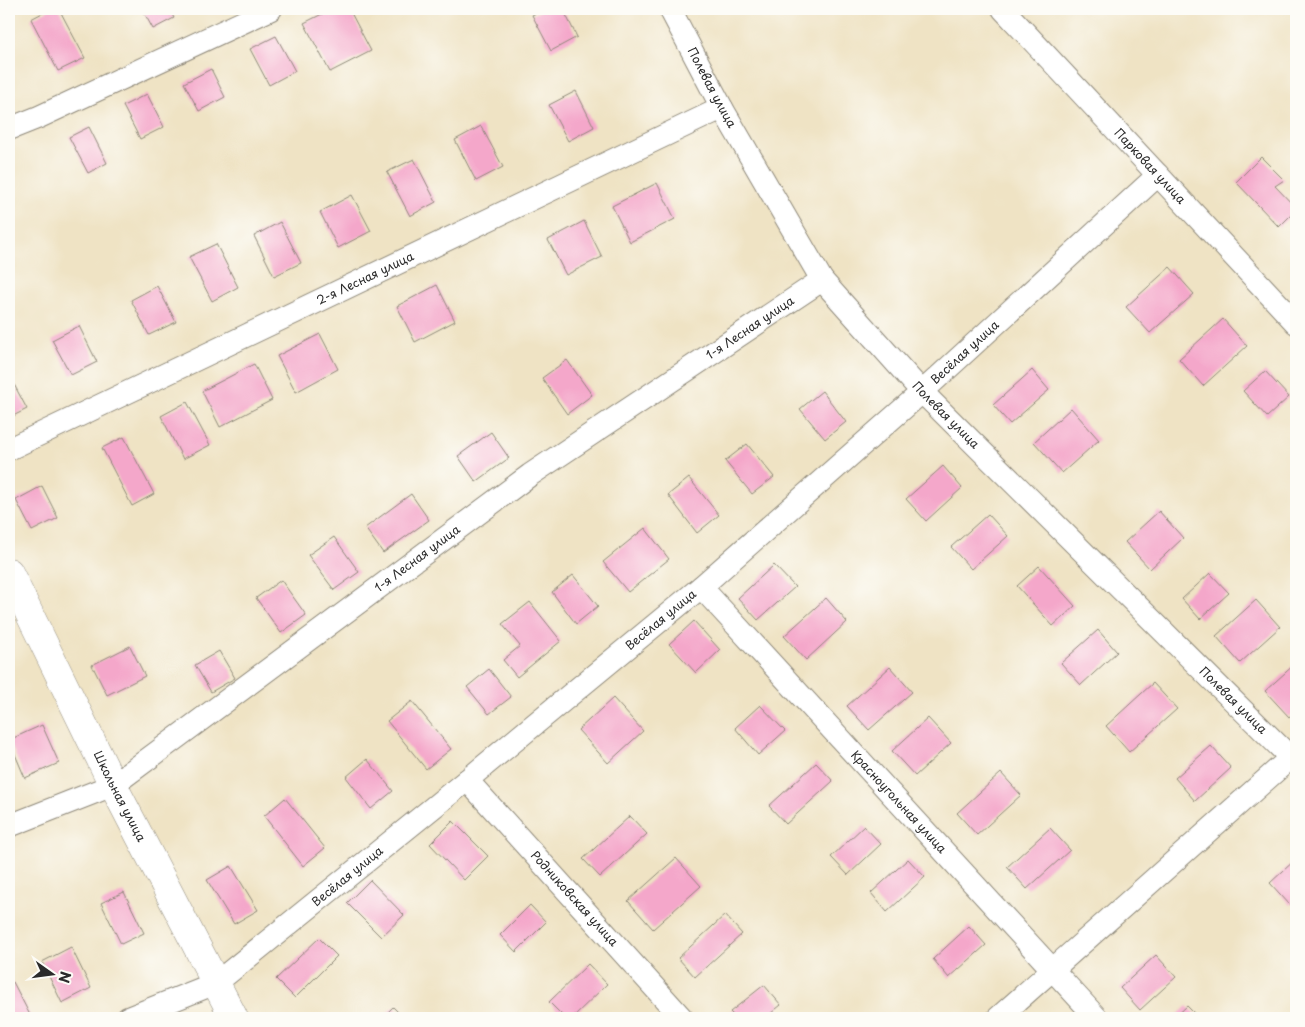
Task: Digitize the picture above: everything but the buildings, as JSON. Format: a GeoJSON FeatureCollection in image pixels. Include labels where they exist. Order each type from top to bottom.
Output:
{"type":"FeatureCollection","features":[{"type":"Feature","properties":{"kind":"street"},"geometry":{"type":"LineString","coordinates":[[9,129],[271,9]]}},
{"type":"Feature","properties":{"kind":"street","name":"Полевая улица"},"geometry":{"type":"LineString","coordinates":[[670,9],[722,108],[822,280],[922,392],[1294,758]]}},
{"type":"Feature","properties":{"kind":"street","name":"Парковая улица"},"geometry":{"type":"LineString","coordinates":[[1003,9],[1296,322]]}},
{"type":"Feature","properties":{"kind":"street","name":"2-я Лесная улица"},"geometry":{"type":"LineString","coordinates":[[9,449],[722,108]]}},
{"type":"Feature","properties":{"kind":"street","name":"Весёлая улица"},"geometry":{"type":"LineString","coordinates":[[128,1018],[216,983],[467,780],[701,587],[922,392],[1158,175]]}},
{"type":"Feature","properties":{"kind":"street","name":"1-я Лесная улица"},"geometry":{"type":"LineString","coordinates":[[9,826],[114,785],[530,475],[822,280]]}},
{"type":"Feature","properties":{"kind":"street","name":"Школьная улица"},"geometry":{"type":"LineString","coordinates":[[9,572],[114,785],[234,1018]]}},
{"type":"Feature","properties":{"kind":"street","name":"Красноугольная улица"},"geometry":{"type":"LineString","coordinates":[[701,587],[1097,1018]]}},
{"type":"Feature","properties":{"kind":"street"},"geometry":{"type":"LineString","coordinates":[[998,1018],[1294,758]]}},
{"type":"Feature","properties":{"kind":"street","name":"Родниковская улица"},"geometry":{"type":"LineString","coordinates":[[467,780],[682,1018]]}}]}
